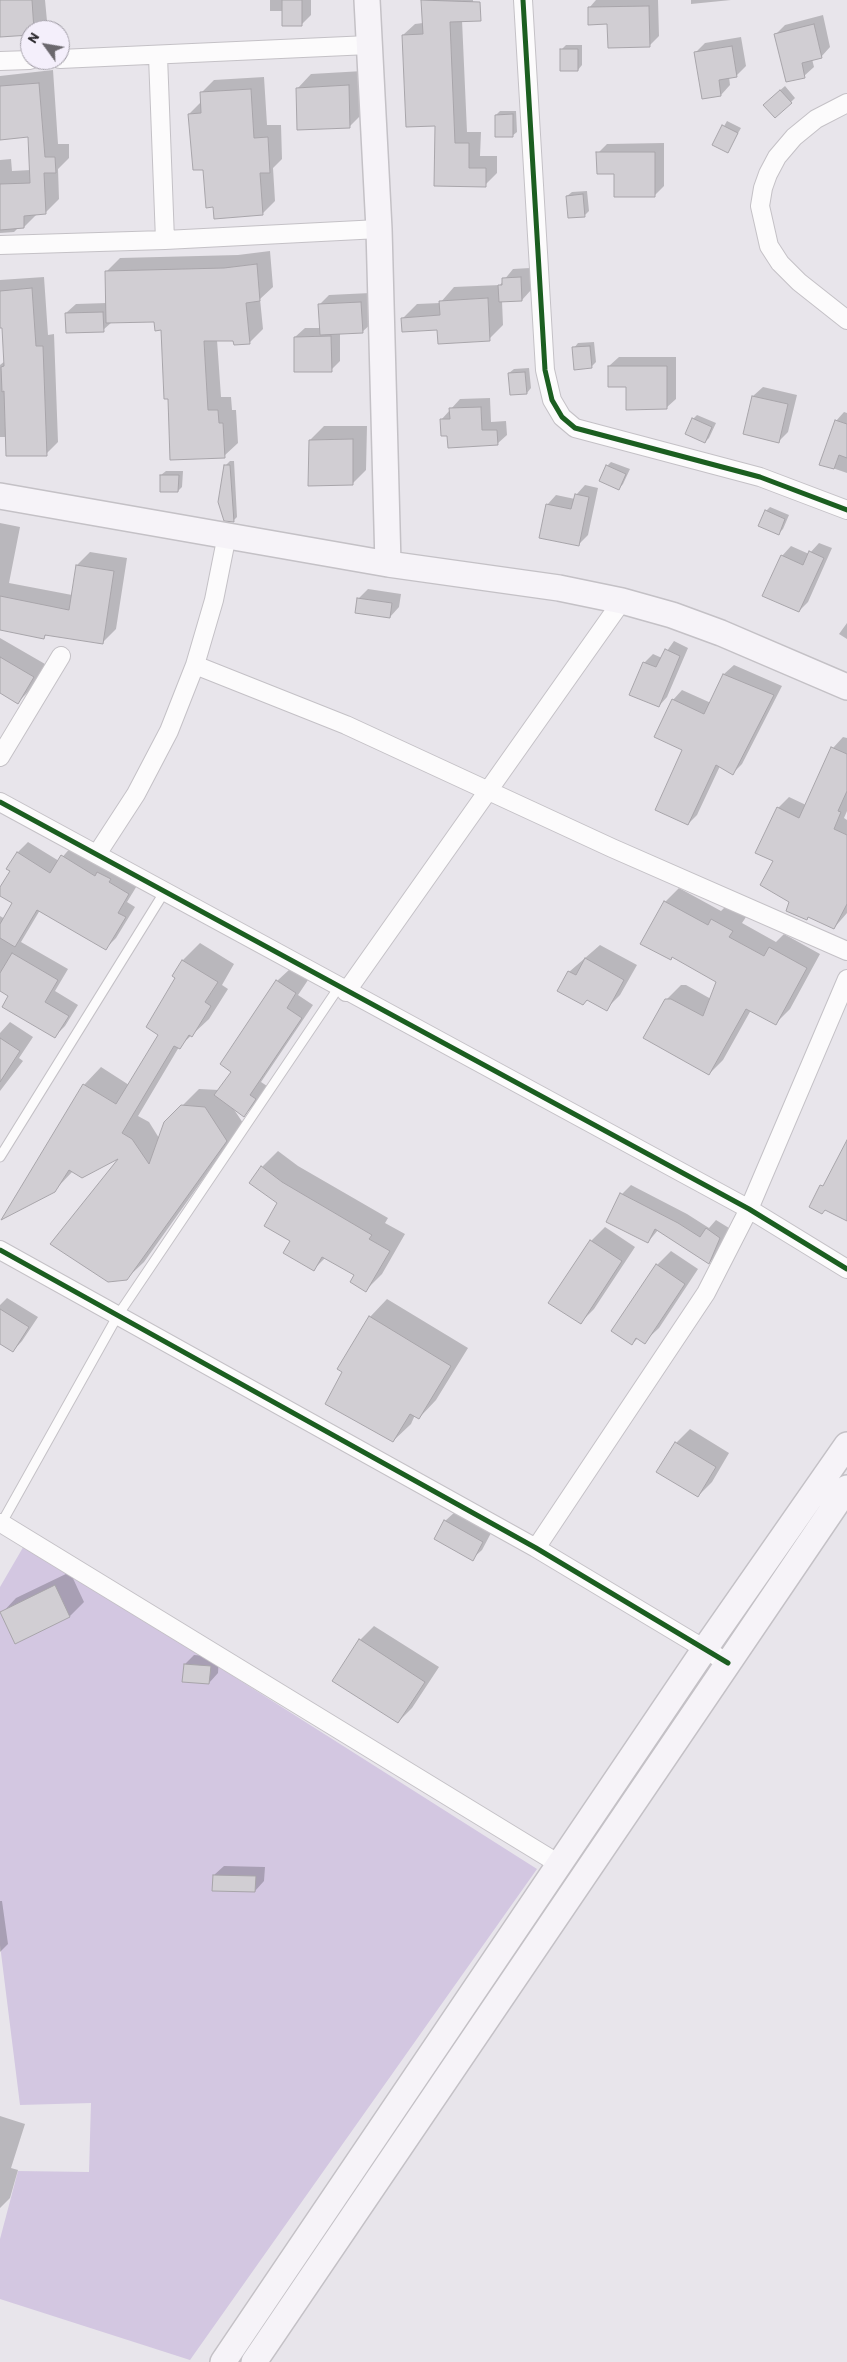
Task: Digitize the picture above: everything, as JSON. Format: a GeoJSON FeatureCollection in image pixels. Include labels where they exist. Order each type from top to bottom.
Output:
{"type":"FeatureCollection","features":[{"type":"Feature","properties":{"kind":"main road"},"geometry":{"type":"LineString","coordinates":[[367,0],[379,229],[388,564]]}},
{"type":"Feature","properties":{"kind":"main road"},"geometry":{"type":"LineString","coordinates":[[0,496],[388,564],[559,588],[622,601],[672,615],[721,633],[847,687]]}},
{"type":"Feature","properties":{"kind":"main road"},"geometry":{"type":"LineString","coordinates":[[254,2362],[728,1663],[831,1497],[847,1444]]}},
{"type":"Feature","properties":{"kind":"main road"},"geometry":{"type":"LineString","coordinates":[[228,2360],[704,1650],[831,1497]]}},
{"type":"Feature","properties":{"kind":"street"},"geometry":{"type":"LineString","coordinates":[[523,0],[545,370],[552,400],[562,417],[575,428],[760,477],[847,510]]}},
{"type":"Feature","properties":{"kind":"street"},"geometry":{"type":"LineString","coordinates":[[70,59],[369,45]]}},
{"type":"Feature","properties":{"kind":"street"},"geometry":{"type":"LineString","coordinates":[[158,56],[165,240]]}},
{"type":"Feature","properties":{"kind":"street"},"geometry":{"type":"LineString","coordinates":[[0,61],[20,60]]}},
{"type":"Feature","properties":{"kind":"street"},"geometry":{"type":"LineString","coordinates":[[847,103],[816,119],[794,137],[778,157],[768,174],[762,188],[760,206],[769,246],[780,263],[798,282],[847,320]]}},
{"type":"Feature","properties":{"kind":"street"},"geometry":{"type":"LineString","coordinates":[[0,245],[165,240],[379,229]]}},
{"type":"Feature","properties":{"kind":"street"},"geometry":{"type":"LineString","coordinates":[[97,854],[144,778],[169,731],[195,665],[214,600],[227,535]]}},
{"type":"Feature","properties":{"kind":"street"},"geometry":{"type":"LineString","coordinates":[[342,989],[489,791],[622,601]]}},
{"type":"Feature","properties":{"kind":"street"},"geometry":{"type":"LineString","coordinates":[[0,757],[62,656]]}},
{"type":"Feature","properties":{"kind":"street"},"geometry":{"type":"LineString","coordinates":[[195,665],[346,725],[621,852],[847,951]]}},
{"type":"Feature","properties":{"kind":"street"},"geometry":{"type":"LineString","coordinates":[[0,802],[749,1210],[847,1268]]}},
{"type":"Feature","properties":{"kind":"street"},"geometry":{"type":"LineString","coordinates":[[536,1548],[706,1293],[749,1210],[847,979]]}},
{"type":"Feature","properties":{"kind":"street"},"geometry":{"type":"LineString","coordinates":[[0,1250],[536,1548],[728,1663]]}},
{"type":"Feature","properties":{"kind":"street"},"geometry":{"type":"LineString","coordinates":[[1,1524],[559,1864]]}},
{"type":"Feature","properties":{"kind":"lane"},"geometry":{"type":"LineString","coordinates":[[0,1157],[165,892]]}},
{"type":"Feature","properties":{"kind":"lane"},"geometry":{"type":"LineString","coordinates":[[1,1524],[118,1315],[342,989]]}},
{"type":"Feature","properties":{"kind":"shaded area"},"geometry":{"type":"Polygon","coordinates":[[[25,1544],[537,1869],[190,2360],[0,2299],[0,2239],[18,2171],[89,2172],[91,2103],[20,2105],[0,1945],[0,1587],[25,1544]]]}},
{"type":"Feature","properties":{"kind":"building"},"geometry":{"type":"Polygon","coordinates":[[[0,0],[32,0],[33,20],[20,20],[20,36],[0,37],[0,0]]]}},
{"type":"Feature","properties":{"kind":"building"},"geometry":{"type":"Polygon","coordinates":[[[282,0],[302,0],[302,26],[282,26],[282,0]]]}},
{"type":"Feature","properties":{"kind":"building"},"geometry":{"type":"Polygon","coordinates":[[[421,0],[480,2],[481,21],[450,22],[455,143],[469,143],[469,168],[486,168],[486,187],[434,186],[435,126],[406,127],[402,35],[423,34],[421,0]]]}},
{"type":"Feature","properties":{"kind":"building"},"geometry":{"type":"Polygon","coordinates":[[[649,6],[650,47],[608,48],[607,24],[588,25],[588,7],[649,6]]]}},
{"type":"Feature","properties":{"kind":"building"},"geometry":{"type":"Polygon","coordinates":[[[814,24],[822,58],[802,63],[805,78],[786,82],[774,34],[814,24]]]}},
{"type":"Feature","properties":{"kind":"building"},"geometry":{"type":"Polygon","coordinates":[[[732,46],[737,77],[719,80],[721,96],[702,99],[694,52],[732,46]]]}},
{"type":"Feature","properties":{"kind":"building"},"geometry":{"type":"Polygon","coordinates":[[[560,49],[578,49],[578,71],[560,71],[560,49]]]}},
{"type":"Feature","properties":{"kind":"building"},"geometry":{"type":"Polygon","coordinates":[[[39,83],[45,157],[55,157],[56,173],[44,173],[46,214],[24,216],[24,228],[0,230],[0,184],[30,183],[28,137],[0,140],[0,86],[39,83]]]}},
{"type":"Feature","properties":{"kind":"building"},"geometry":{"type":"Polygon","coordinates":[[[349,85],[350,128],[297,130],[296,88],[349,85]]]}},
{"type":"Feature","properties":{"kind":"building"},"geometry":{"type":"Polygon","coordinates":[[[251,89],[254,138],[268,137],[270,173],[260,173],[263,215],[214,219],[213,207],[206,208],[203,170],[193,170],[188,114],[201,113],[200,92],[251,89]]]}},
{"type":"Feature","properties":{"kind":"building"},"geometry":{"type":"Polygon","coordinates":[[[780,90],[792,103],[775,118],[763,105],[780,90]]]}},
{"type":"Feature","properties":{"kind":"building"},"geometry":{"type":"Polygon","coordinates":[[[513,114],[513,137],[495,137],[495,115],[513,114]]]}},
{"type":"Feature","properties":{"kind":"building"},"geometry":{"type":"Polygon","coordinates":[[[722,125],[738,133],[728,153],[712,145],[722,125]]]}},
{"type":"Feature","properties":{"kind":"building"},"geometry":{"type":"Polygon","coordinates":[[[596,152],[655,152],[655,197],[614,197],[614,174],[597,174],[596,152]]]}},
{"type":"Feature","properties":{"kind":"building"},"geometry":{"type":"Polygon","coordinates":[[[583,194],[585,217],[568,218],[566,196],[583,194]]]}},
{"type":"Feature","properties":{"kind":"building"},"geometry":{"type":"Polygon","coordinates":[[[257,264],[260,301],[246,303],[250,344],[234,345],[233,341],[204,341],[208,410],[218,410],[219,423],[223,423],[225,458],[170,460],[168,399],[164,399],[161,330],[155,331],[154,322],[106,323],[105,271],[224,268],[257,264]]]}},
{"type":"Feature","properties":{"kind":"building"},"geometry":{"type":"Polygon","coordinates":[[[521,277],[522,301],[499,302],[498,285],[502,285],[502,278],[521,277]]]}},
{"type":"Feature","properties":{"kind":"building"},"geometry":{"type":"Polygon","coordinates":[[[32,288],[36,346],[43,346],[47,456],[6,456],[4,391],[2,392],[1,367],[4,366],[2,328],[0,328],[0,291],[32,288]]]}},
{"type":"Feature","properties":{"kind":"building"},"geometry":{"type":"Polygon","coordinates":[[[488,298],[490,341],[438,344],[437,330],[402,332],[401,318],[440,315],[439,301],[488,298]]]}},
{"type":"Feature","properties":{"kind":"building"},"geometry":{"type":"Polygon","coordinates":[[[361,302],[363,333],[320,335],[318,304],[361,302]]]}},
{"type":"Feature","properties":{"kind":"building"},"geometry":{"type":"Polygon","coordinates":[[[103,312],[104,332],[66,333],[65,313],[103,312]]]}},
{"type":"Feature","properties":{"kind":"building"},"geometry":{"type":"Polygon","coordinates":[[[331,336],[332,372],[294,372],[294,337],[331,336]]]}},
{"type":"Feature","properties":{"kind":"building"},"geometry":{"type":"Polygon","coordinates":[[[590,346],[592,368],[574,370],[572,347],[590,346]]]}},
{"type":"Feature","properties":{"kind":"building"},"geometry":{"type":"Polygon","coordinates":[[[608,366],[667,366],[667,409],[626,410],[626,387],[608,387],[608,366]]]}},
{"type":"Feature","properties":{"kind":"building"},"geometry":{"type":"Polygon","coordinates":[[[525,372],[527,394],[510,395],[508,373],[525,372]]]}},
{"type":"Feature","properties":{"kind":"building"},"geometry":{"type":"Polygon","coordinates":[[[752,396],[788,404],[779,443],[743,434],[752,396]]]}},
{"type":"Feature","properties":{"kind":"building"},"geometry":{"type":"Polygon","coordinates":[[[481,407],[482,430],[497,430],[498,445],[448,448],[447,436],[441,436],[440,419],[450,419],[449,408],[481,407]]]}},
{"type":"Feature","properties":{"kind":"building"},"geometry":{"type":"Polygon","coordinates":[[[692,418],[712,427],[705,443],[685,434],[692,418]]]}},
{"type":"Feature","properties":{"kind":"building"},"geometry":{"type":"Polygon","coordinates":[[[835,420],[847,424],[847,458],[839,455],[834,469],[819,465],[835,420]]]}},
{"type":"Feature","properties":{"kind":"building"},"geometry":{"type":"Polygon","coordinates":[[[353,439],[353,485],[308,486],[309,440],[353,439]]]}},
{"type":"Feature","properties":{"kind":"building"},"geometry":{"type":"Polygon","coordinates":[[[224,465],[230,465],[234,522],[224,521],[218,502],[224,465]]]}},
{"type":"Feature","properties":{"kind":"building"},"geometry":{"type":"Polygon","coordinates":[[[606,465],[626,474],[619,490],[599,481],[606,465]]]}},
{"type":"Feature","properties":{"kind":"building"},"geometry":{"type":"Polygon","coordinates":[[[160,475],[179,475],[178,492],[160,492],[160,475]]]}},
{"type":"Feature","properties":{"kind":"building"},"geometry":{"type":"Polygon","coordinates":[[[575,494],[589,497],[579,546],[539,538],[546,504],[571,509],[575,494]]]}},
{"type":"Feature","properties":{"kind":"building"},"geometry":{"type":"Polygon","coordinates":[[[765,510],[785,519],[779,535],[758,526],[765,510]]]}},
{"type":"Feature","properties":{"kind":"building"},"geometry":{"type":"Polygon","coordinates":[[[809,551],[824,558],[799,612],[762,596],[781,555],[803,565],[809,551]]]}},
{"type":"Feature","properties":{"kind":"building"},"geometry":{"type":"Polygon","coordinates":[[[76,565],[114,571],[103,644],[45,635],[44,639],[0,630],[0,596],[69,610],[76,565]]]}},
{"type":"Feature","properties":{"kind":"building"},"geometry":{"type":"Polygon","coordinates":[[[357,598],[392,603],[390,618],[355,613],[357,598]]]}},
{"type":"Feature","properties":{"kind":"building"},"geometry":{"type":"Polygon","coordinates":[[[665,649],[680,656],[659,707],[629,695],[643,662],[656,667],[665,649]]]}},
{"type":"Feature","properties":{"kind":"building"},"geometry":{"type":"Polygon","coordinates":[[[0,657],[34,677],[18,704],[0,693],[0,657]]]}},
{"type":"Feature","properties":{"kind":"building"},"geometry":{"type":"Polygon","coordinates":[[[723,674],[774,695],[733,775],[716,765],[688,825],[655,810],[682,750],[654,737],[672,699],[704,714],[723,674]]]}},
{"type":"Feature","properties":{"kind":"building"},"geometry":{"type":"Polygon","coordinates":[[[831,747],[847,754],[847,791],[838,811],[841,812],[834,829],[847,835],[847,904],[834,929],[808,917],[807,920],[786,911],[789,902],[760,885],[773,861],[755,853],[777,807],[799,818],[831,747]]]}},
{"type":"Feature","properties":{"kind":"building"},"geometry":{"type":"Polygon","coordinates":[[[17,852],[50,873],[61,855],[95,876],[97,872],[111,879],[109,882],[129,894],[118,913],[126,917],[106,950],[37,910],[15,947],[0,938],[0,924],[12,903],[0,896],[0,887],[10,871],[6,869],[17,852]]]}},
{"type":"Feature","properties":{"kind":"building"},"geometry":{"type":"Polygon","coordinates":[[[664,901],[708,925],[711,919],[733,931],[729,937],[764,956],[769,947],[807,968],[776,1025],[746,1009],[709,1075],[643,1038],[665,999],[671,999],[703,1016],[716,982],[672,957],[671,960],[640,944],[664,901]]]}},
{"type":"Feature","properties":{"kind":"building"},"geometry":{"type":"Polygon","coordinates":[[[12,953],[58,980],[45,1002],[69,1016],[55,1038],[2,1007],[8,996],[0,991],[0,973],[12,953]]]}},
{"type":"Feature","properties":{"kind":"building"},"geometry":{"type":"Polygon","coordinates":[[[585,958],[624,980],[607,1011],[587,1000],[583,1005],[557,991],[568,971],[576,975],[585,958]]]}},
{"type":"Feature","properties":{"kind":"building"},"geometry":{"type":"Polygon","coordinates":[[[182,960],[218,982],[205,1002],[211,1006],[192,1037],[189,1035],[180,1049],[174,1046],[122,1133],[132,1139],[149,1164],[164,1122],[181,1105],[205,1107],[227,1141],[127,1280],[108,1282],[50,1244],[118,1159],[82,1178],[69,1170],[55,1192],[1,1220],[83,1084],[116,1104],[158,1035],[146,1027],[175,978],[172,976],[182,960]]]}},
{"type":"Feature","properties":{"kind":"building"},"geometry":{"type":"Polygon","coordinates":[[[276,980],[296,993],[287,1008],[302,1018],[250,1095],[256,1099],[244,1117],[214,1095],[231,1072],[220,1064],[276,980]]]}},
{"type":"Feature","properties":{"kind":"building"},"geometry":{"type":"Polygon","coordinates":[[[0,1038],[20,1051],[0,1082],[0,1038]]]}},
{"type":"Feature","properties":{"kind":"building"},"geometry":{"type":"Polygon","coordinates":[[[847,1140],[847,1221],[825,1210],[822,1214],[809,1207],[820,1185],[823,1186],[847,1140]]]}},
{"type":"Feature","properties":{"kind":"building"},"geometry":{"type":"Polygon","coordinates":[[[261,1166],[282,1182],[372,1235],[369,1239],[390,1251],[366,1292],[350,1282],[354,1275],[322,1257],[314,1271],[283,1253],[290,1241],[264,1226],[277,1203],[249,1183],[261,1166]]]}},
{"type":"Feature","properties":{"kind":"building"},"geometry":{"type":"Polygon","coordinates":[[[620,1193],[678,1223],[700,1237],[706,1228],[720,1238],[709,1264],[655,1229],[648,1243],[606,1222],[620,1193]]]}},
{"type":"Feature","properties":{"kind":"building"},"geometry":{"type":"Polygon","coordinates":[[[590,1240],[622,1261],[581,1324],[548,1303],[590,1240]]]}},
{"type":"Feature","properties":{"kind":"building"},"geometry":{"type":"Polygon","coordinates":[[[656,1264],[685,1284],[645,1344],[636,1338],[632,1345],[611,1331],[656,1264]]]}},
{"type":"Feature","properties":{"kind":"building"},"geometry":{"type":"Polygon","coordinates":[[[0,1309],[29,1327],[13,1352],[0,1344],[0,1309]]]}},
{"type":"Feature","properties":{"kind":"building"},"geometry":{"type":"Polygon","coordinates":[[[369,1316],[451,1366],[419,1419],[410,1414],[393,1442],[325,1404],[342,1372],[337,1369],[369,1316]]]}},
{"type":"Feature","properties":{"kind":"building"},"geometry":{"type":"Polygon","coordinates":[[[675,1442],[716,1467],[698,1497],[656,1472],[675,1442]]]}},
{"type":"Feature","properties":{"kind":"building"},"geometry":{"type":"Polygon","coordinates":[[[444,1520],[483,1542],[473,1561],[434,1539],[444,1520]]]}},
{"type":"Feature","properties":{"kind":"building"},"geometry":{"type":"Polygon","coordinates":[[[55,1585],[70,1617],[15,1644],[0,1612],[55,1585]]]}},
{"type":"Feature","properties":{"kind":"building"},"geometry":{"type":"Polygon","coordinates":[[[359,1639],[425,1682],[398,1723],[332,1681],[359,1639]]]}},
{"type":"Feature","properties":{"kind":"building"},"geometry":{"type":"Polygon","coordinates":[[[184,1664],[211,1666],[209,1684],[182,1682],[184,1664]]]}},
{"type":"Feature","properties":{"kind":"building"},"geometry":{"type":"Polygon","coordinates":[[[213,1875],[256,1876],[255,1892],[212,1891],[213,1875]]]}},
{"type":"Feature","properties":{"kind":"cycle path"},"geometry":{"type":"LineString","coordinates":[[523,0],[545,370],[552,400],[562,417],[575,428],[760,477],[847,510]]}},
{"type":"Feature","properties":{"kind":"cycle path"},"geometry":{"type":"LineString","coordinates":[[0,802],[749,1209],[847,1269]]}},
{"type":"Feature","properties":{"kind":"cycle path"},"geometry":{"type":"LineString","coordinates":[[0,1250],[536,1548],[728,1663]]}}]}
